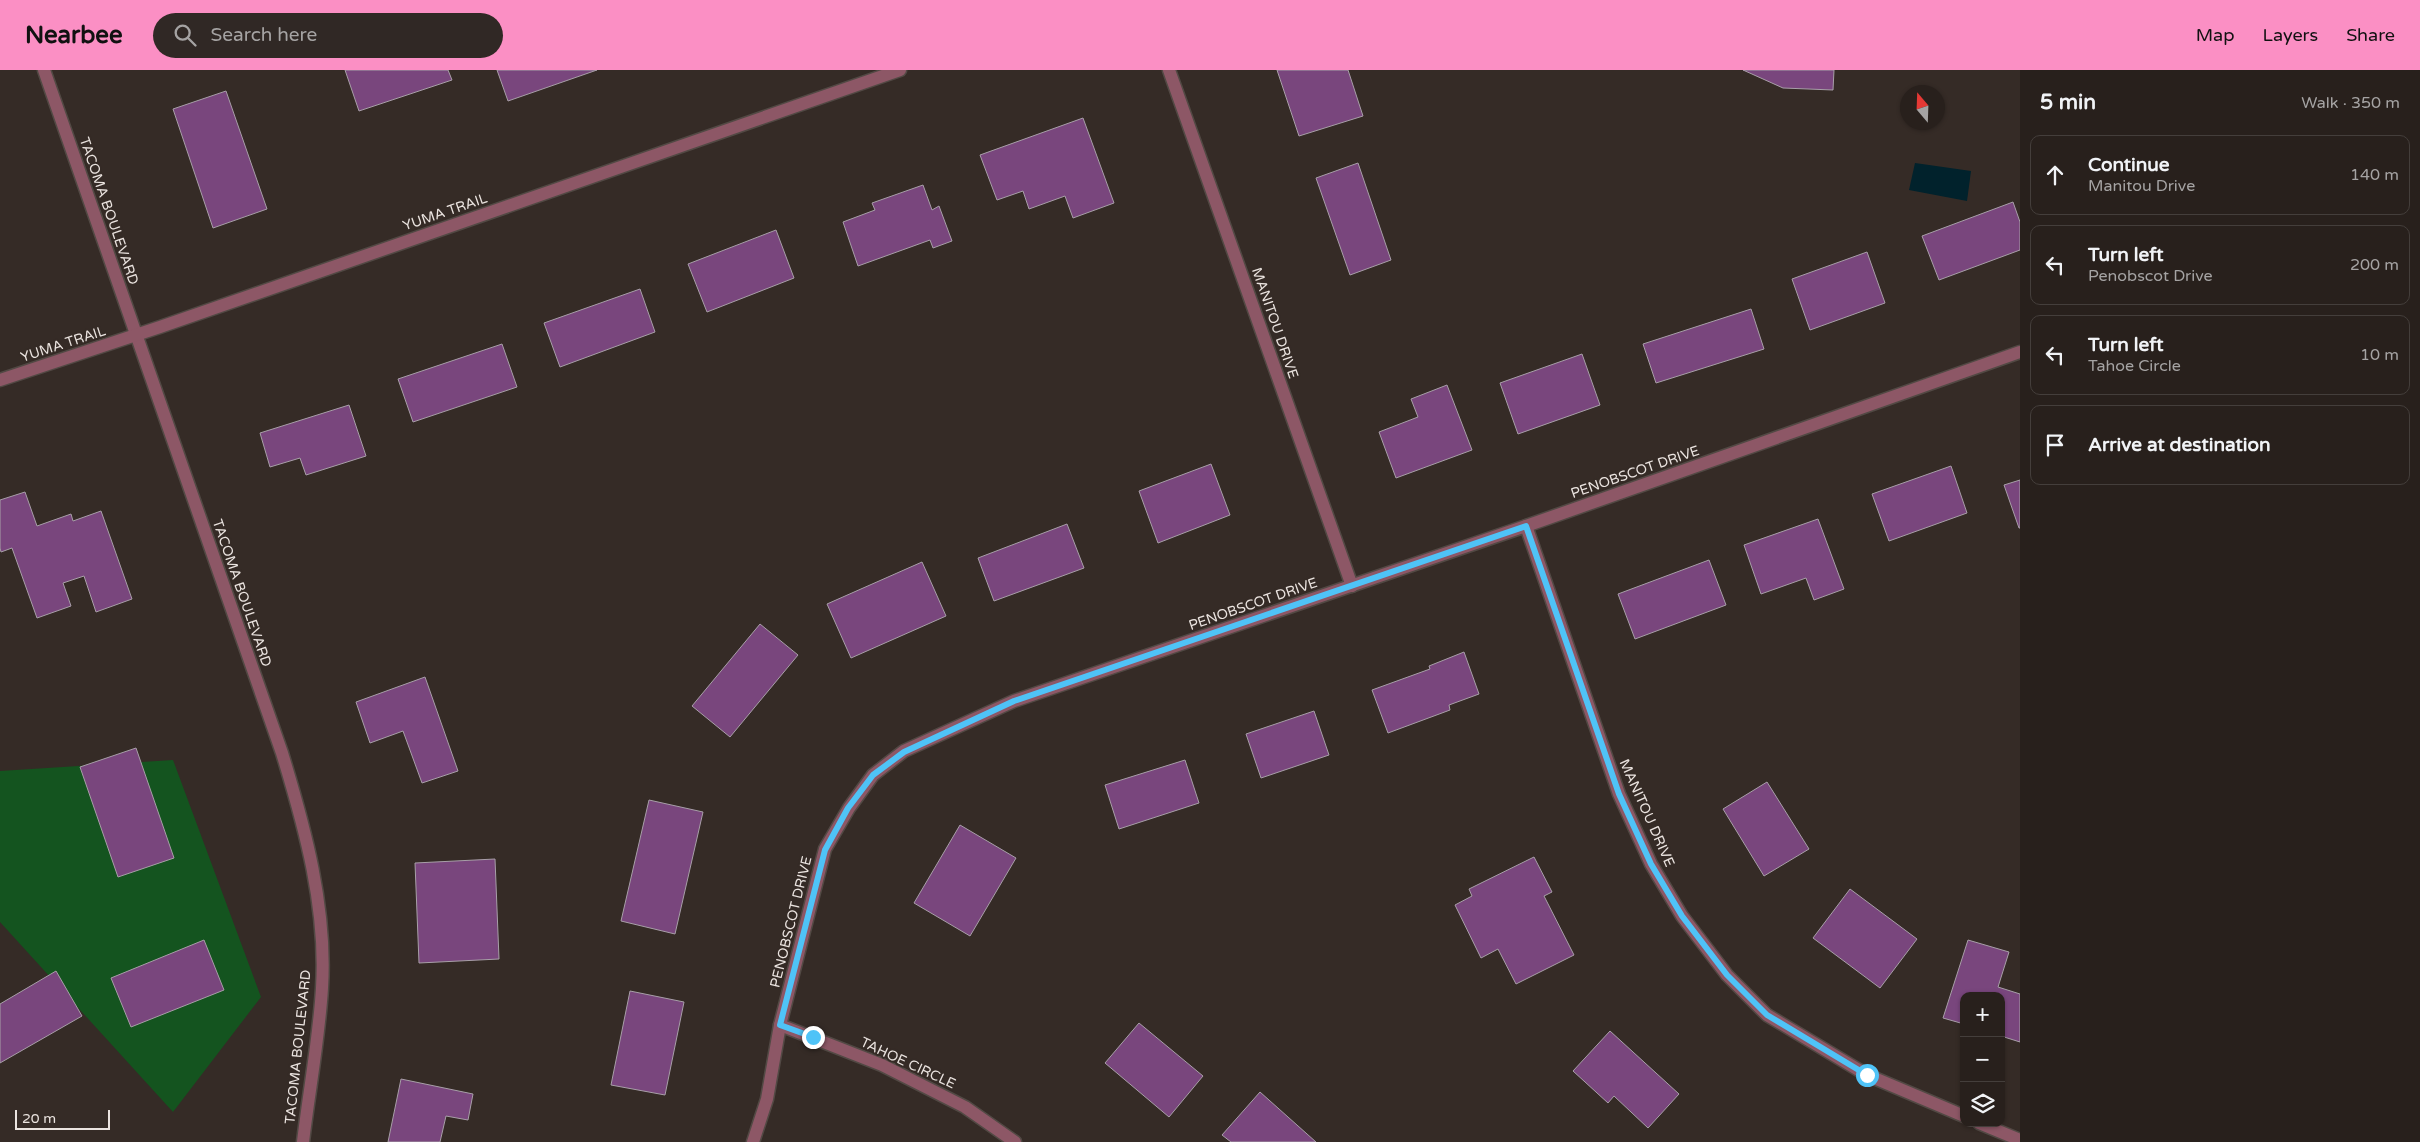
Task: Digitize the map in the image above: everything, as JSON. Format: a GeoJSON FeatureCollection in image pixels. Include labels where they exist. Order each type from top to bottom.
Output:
{"type":"FeatureCollection","features":[{"type":"Feature","properties":{"kind":"street","name":"TACOMA BOULEVARD"},"geometry":{"type":"LineString","coordinates":[[44,70],[282,753],[304,824],[315,884],[322,987],[303,1142]]}},
{"type":"Feature","properties":{"kind":"street","name":"YUMA TRAIL"},"geometry":{"type":"LineString","coordinates":[[0,380],[136,336],[900,70]]}},
{"type":"Feature","properties":{"kind":"street","name":"MANITOU DRIVE"},"geometry":{"type":"LineString","coordinates":[[1169,70],[1352,586]]}},
{"type":"Feature","properties":{"kind":"street","name":"PENOBSCOT DRIVE"},"geometry":{"type":"LineString","coordinates":[[753,1142],[766,1099],[780,1025],[825,850],[848,808],[873,775],[904,752],[1014,701],[1526,526],[2020,352]]}},
{"type":"Feature","properties":{"kind":"street","name":"MANITOU DRIVE"},"geometry":{"type":"LineString","coordinates":[[1526,526],[1619,794],[1651,864],[1682,916],[1727,975],[1767,1015],[1867,1075],[1960,1114]]}},
{"type":"Feature","properties":{"kind":"street","name":"TAHOE CIRCLE"},"geometry":{"type":"LineString","coordinates":[[780,1025],[882,1065],[965,1107],[1015,1142]]}},
{"type":"Feature","properties":{"kind":"street"},"geometry":{"type":"LineString","coordinates":[[1989,1127],[2020,1140]]}},
{"type":"Feature","properties":{"kind":"green space"},"geometry":{"type":"Polygon","coordinates":[[[173,760],[261,997],[173,1112],[0,922],[0,771],[173,760]]]}},
{"type":"Feature","properties":{"kind":"water"},"geometry":{"type":"Polygon","coordinates":[[[1915,163],[1971,171],[1967,201],[1909,190],[1915,163]]]}},
{"type":"Feature","properties":{"kind":"building"},"geometry":{"type":"Polygon","coordinates":[[[345,70],[448,70],[452,80],[359,111],[345,70]]]}},
{"type":"Feature","properties":{"kind":"building"},"geometry":{"type":"Polygon","coordinates":[[[497,70],[597,70],[508,101],[497,70]]]}},
{"type":"Feature","properties":{"kind":"building"},"geometry":{"type":"Polygon","coordinates":[[[1277,70],[1348,70],[1363,116],[1299,136],[1277,70]]]}},
{"type":"Feature","properties":{"kind":"building"},"geometry":{"type":"Polygon","coordinates":[[[1743,70],[1834,70],[1833,90],[1783,88],[1743,70]]]}},
{"type":"Feature","properties":{"kind":"building"},"geometry":{"type":"Polygon","coordinates":[[[226,91],[267,209],[213,228],[173,109],[226,91]]]}},
{"type":"Feature","properties":{"kind":"building"},"geometry":{"type":"Polygon","coordinates":[[[1083,118],[1114,203],[1073,218],[1065,196],[1029,209],[1023,191],[997,200],[980,155],[1083,118]]]}},
{"type":"Feature","properties":{"kind":"building"},"geometry":{"type":"Polygon","coordinates":[[[1358,163],[1391,260],[1350,275],[1316,178],[1358,163]]]}},
{"type":"Feature","properties":{"kind":"building"},"geometry":{"type":"Polygon","coordinates":[[[923,185],[932,210],[939,206],[952,241],[933,248],[930,240],[858,266],[843,222],[875,210],[872,203],[923,185]]]}},
{"type":"Feature","properties":{"kind":"building"},"geometry":{"type":"Polygon","coordinates":[[[2013,202],[2020,222],[2020,250],[1939,280],[1922,236],[2013,202]]]}},
{"type":"Feature","properties":{"kind":"building"},"geometry":{"type":"Polygon","coordinates":[[[776,230],[794,278],[707,312],[688,264],[776,230]]]}},
{"type":"Feature","properties":{"kind":"building"},"geometry":{"type":"Polygon","coordinates":[[[1867,252],[1885,303],[1810,330],[1792,279],[1867,252]]]}},
{"type":"Feature","properties":{"kind":"building"},"geometry":{"type":"Polygon","coordinates":[[[640,289],[655,332],[560,367],[544,323],[640,289]]]}},
{"type":"Feature","properties":{"kind":"building"},"geometry":{"type":"Polygon","coordinates":[[[1751,309],[1764,349],[1656,383],[1643,344],[1751,309]]]}},
{"type":"Feature","properties":{"kind":"building"},"geometry":{"type":"Polygon","coordinates":[[[502,344],[517,387],[413,422],[398,379],[502,344]]]}},
{"type":"Feature","properties":{"kind":"building"},"geometry":{"type":"Polygon","coordinates":[[[1582,354],[1600,405],[1518,434],[1500,383],[1582,354]]]}},
{"type":"Feature","properties":{"kind":"building"},"geometry":{"type":"Polygon","coordinates":[[[1447,385],[1472,450],[1396,478],[1379,432],[1418,417],[1411,399],[1447,385]]]}},
{"type":"Feature","properties":{"kind":"building"},"geometry":{"type":"Polygon","coordinates":[[[349,405],[366,456],[306,475],[300,458],[270,467],[260,433],[349,405]]]}},
{"type":"Feature","properties":{"kind":"building"},"geometry":{"type":"Polygon","coordinates":[[[1211,464],[1230,515],[1158,543],[1139,491],[1211,464]]]}},
{"type":"Feature","properties":{"kind":"building"},"geometry":{"type":"Polygon","coordinates":[[[1951,466],[1967,513],[1889,541],[1872,494],[1951,466]]]}},
{"type":"Feature","properties":{"kind":"building"},"geometry":{"type":"Polygon","coordinates":[[[2020,480],[2020,528],[2019,528],[2004,485],[2020,480]]]}},
{"type":"Feature","properties":{"kind":"building"},"geometry":{"type":"Polygon","coordinates":[[[25,492],[37,526],[71,514],[73,521],[101,511],[132,599],[96,612],[84,576],[63,583],[71,606],[37,618],[12,548],[1,552],[0,548],[0,500],[25,492]]]}},
{"type":"Feature","properties":{"kind":"building"},"geometry":{"type":"Polygon","coordinates":[[[1818,519],[1844,589],[1814,600],[1806,578],[1761,594],[1744,545],[1818,519]]]}},
{"type":"Feature","properties":{"kind":"building"},"geometry":{"type":"Polygon","coordinates":[[[1067,524],[1084,568],[994,601],[978,558],[1067,524]]]}},
{"type":"Feature","properties":{"kind":"building"},"geometry":{"type":"Polygon","coordinates":[[[1709,560],[1726,605],[1635,639],[1618,594],[1709,560]]]}},
{"type":"Feature","properties":{"kind":"building"},"geometry":{"type":"Polygon","coordinates":[[[922,562],[946,616],[851,658],[827,604],[922,562]]]}},
{"type":"Feature","properties":{"kind":"building"},"geometry":{"type":"Polygon","coordinates":[[[760,624],[798,655],[730,737],[692,706],[760,624]]]}},
{"type":"Feature","properties":{"kind":"building"},"geometry":{"type":"Polygon","coordinates":[[[1464,652],[1479,694],[1449,705],[1450,710],[1388,733],[1372,690],[1430,669],[1429,666],[1464,652]]]}},
{"type":"Feature","properties":{"kind":"building"},"geometry":{"type":"Polygon","coordinates":[[[425,677],[458,771],[422,783],[403,731],[370,743],[356,702],[425,677]]]}},
{"type":"Feature","properties":{"kind":"building"},"geometry":{"type":"Polygon","coordinates":[[[1314,711],[1329,755],[1261,778],[1246,734],[1314,711]]]}},
{"type":"Feature","properties":{"kind":"building"},"geometry":{"type":"Polygon","coordinates":[[[136,748],[174,858],[118,877],[80,767],[136,748]]]}},
{"type":"Feature","properties":{"kind":"building"},"geometry":{"type":"Polygon","coordinates":[[[1185,760],[1199,803],[1119,829],[1105,785],[1185,760]]]}},
{"type":"Feature","properties":{"kind":"building"},"geometry":{"type":"Polygon","coordinates":[[[1767,782],[1809,849],[1764,876],[1723,809],[1767,782]]]}},
{"type":"Feature","properties":{"kind":"building"},"geometry":{"type":"Polygon","coordinates":[[[649,800],[703,812],[675,934],[621,921],[649,800]]]}},
{"type":"Feature","properties":{"kind":"building"},"geometry":{"type":"Polygon","coordinates":[[[960,825],[1016,858],[970,936],[914,903],[960,825]]]}},
{"type":"Feature","properties":{"kind":"building"},"geometry":{"type":"Polygon","coordinates":[[[1534,857],[1552,892],[1544,896],[1574,955],[1516,984],[1498,949],[1481,958],[1455,905],[1472,896],[1469,889],[1534,857]]]}},
{"type":"Feature","properties":{"kind":"building"},"geometry":{"type":"Polygon","coordinates":[[[495,859],[499,959],[419,963],[415,863],[495,859]]]}},
{"type":"Feature","properties":{"kind":"building"},"geometry":{"type":"Polygon","coordinates":[[[1850,889],[1917,939],[1880,988],[1813,938],[1850,889]]]}},
{"type":"Feature","properties":{"kind":"building"},"geometry":{"type":"Polygon","coordinates":[[[204,940],[224,990],[131,1027],[111,978],[204,940]]]}},
{"type":"Feature","properties":{"kind":"building"},"geometry":{"type":"Polygon","coordinates":[[[1968,940],[2009,952],[1998,987],[2020,994],[2020,1042],[2005,1037],[2005,992],[1960,992],[1960,1023],[1943,1018],[1968,940]]]}},
{"type":"Feature","properties":{"kind":"building"},"geometry":{"type":"Polygon","coordinates":[[[56,971],[82,1016],[0,1063],[0,1004],[56,971]]]}},
{"type":"Feature","properties":{"kind":"building"},"geometry":{"type":"Polygon","coordinates":[[[630,991],[684,1002],[665,1095],[611,1085],[630,991]]]}},
{"type":"Feature","properties":{"kind":"building"},"geometry":{"type":"Polygon","coordinates":[[[1139,1023],[1203,1076],[1169,1117],[1105,1063],[1139,1023]]]}},
{"type":"Feature","properties":{"kind":"building"},"geometry":{"type":"Polygon","coordinates":[[[1610,1031],[1679,1094],[1648,1128],[1614,1096],[1608,1103],[1573,1071],[1610,1031]]]}},
{"type":"Feature","properties":{"kind":"building"},"geometry":{"type":"Polygon","coordinates":[[[401,1079],[473,1094],[468,1120],[446,1116],[440,1142],[388,1142],[401,1079]]]}},
{"type":"Feature","properties":{"kind":"building"},"geometry":{"type":"Polygon","coordinates":[[[1260,1092],[1316,1142],[1231,1142],[1222,1135],[1260,1092]]]}},
{"type":"Feature","properties":{"kind":"route"},"geometry":{"type":"LineString","coordinates":[[813,1037],[780,1025],[825,850],[848,808],[873,775],[904,752],[1014,701],[1526,526],[1619,794],[1651,864],[1682,916],[1727,975],[1767,1015],[1867,1075]]}}]}
